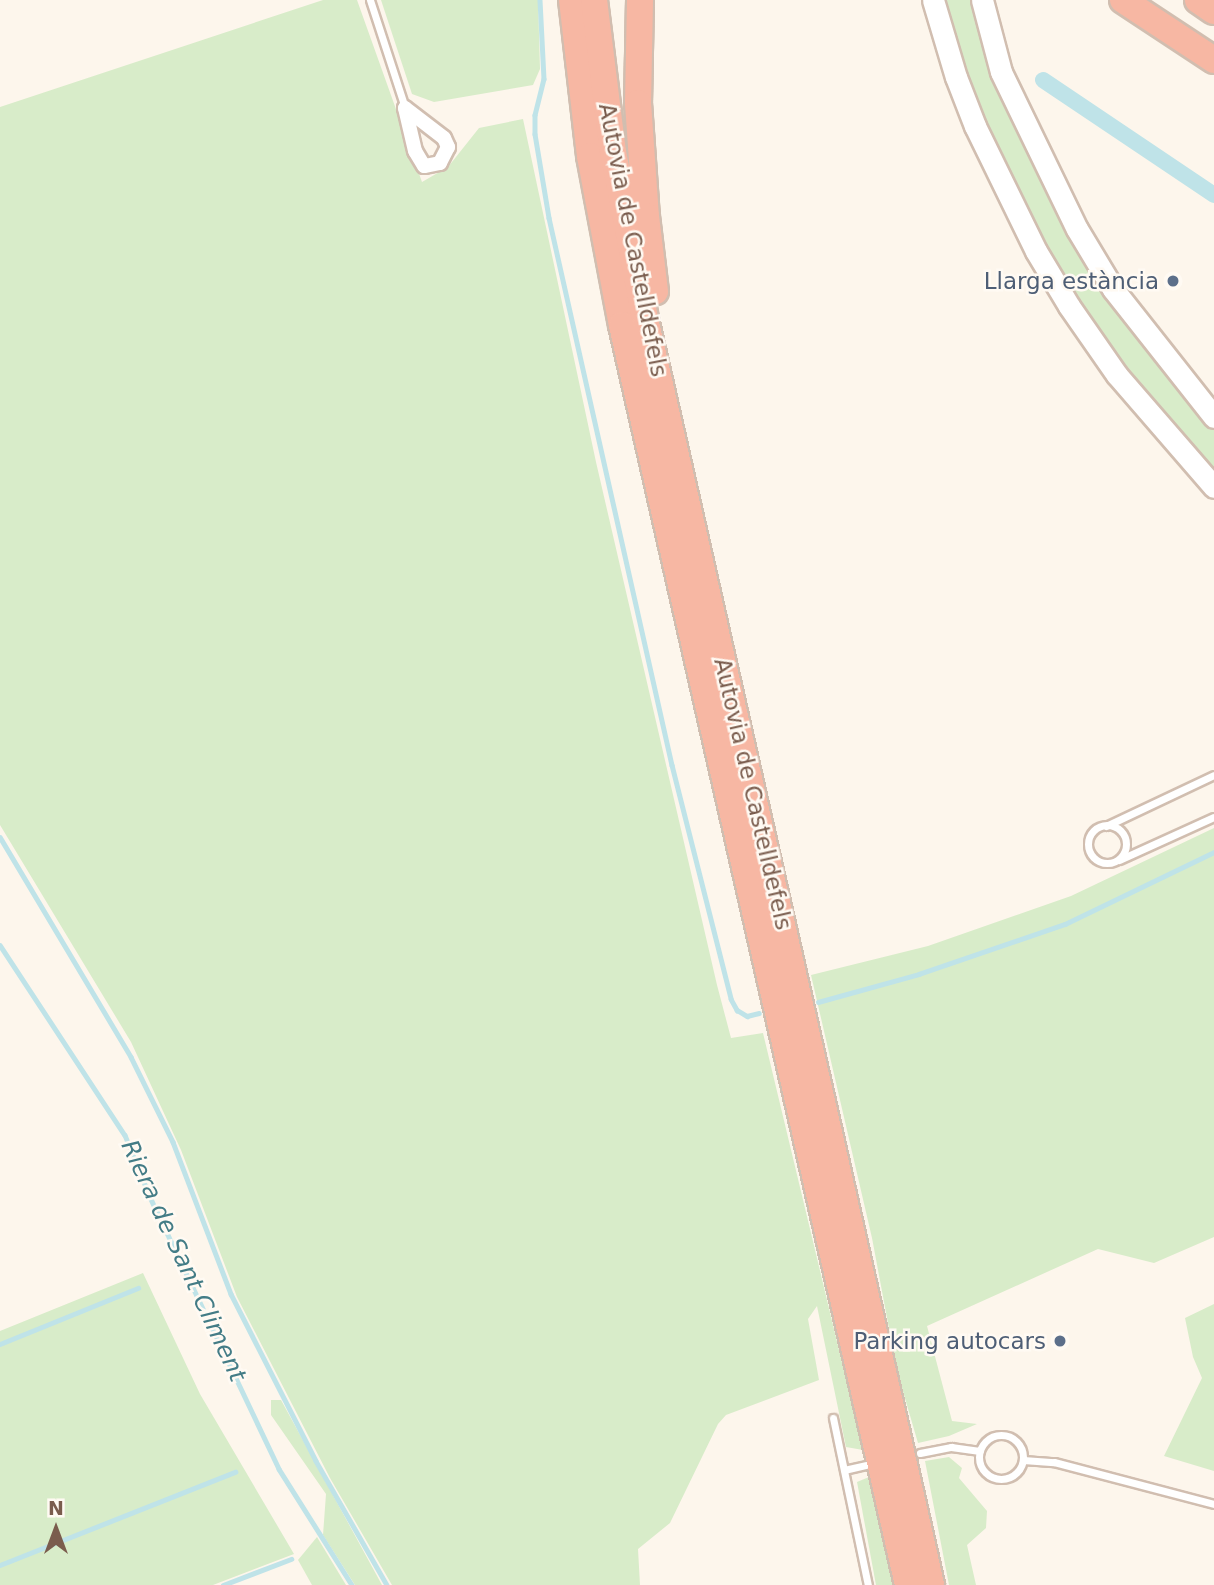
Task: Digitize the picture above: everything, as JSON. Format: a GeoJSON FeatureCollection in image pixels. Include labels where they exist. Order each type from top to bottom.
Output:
{"type":"FeatureCollection","features":[{"type":"Feature","properties":{"kind":"highway","name":"Autovia de Castelldefels"},"geometry":{"type":"LineString","coordinates":[[572,0],[590,156],[622,326],[908,1585]]}},
{"type":"Feature","properties":{"kind":"highway","name":"Autovia de Castelldefels"},"geometry":{"type":"LineString","coordinates":[[594,0],[602,77],[626,231],[932,1585]]}},
{"type":"Feature","properties":{"kind":"highway"},"geometry":{"type":"LineString","coordinates":[[640,0],[638,103],[642,168],[669,416]]}},
{"type":"Feature","properties":{"kind":"highway"},"geometry":{"type":"LineString","coordinates":[[1123,0],[1214,60]]}},
{"type":"Feature","properties":{"kind":"highway"},"geometry":{"type":"LineString","coordinates":[[1198,0],[1214,11]]}},
{"type":"Feature","properties":{"kind":"street"},"geometry":{"type":"LineString","coordinates":[[933,0],[956,77],[975,126],[1036,251],[1069,306],[1117,375],[1214,487]]}},
{"type":"Feature","properties":{"kind":"street"},"geometry":{"type":"LineString","coordinates":[[982,0],[1001,72],[1077,229],[1113,289],[1214,417]]}},
{"type":"Feature","properties":{"kind":"lane"},"geometry":{"type":"LineString","coordinates":[[370,0],[405,108]]}},
{"type":"Feature","properties":{"kind":"lane"},"geometry":{"type":"LineString","coordinates":[[1214,775],[1093,832],[1089,849],[1100,862],[1116,861],[1214,817]]}},
{"type":"Feature","properties":{"kind":"lane"},"geometry":{"type":"LineString","coordinates":[[1106,826],[1120,831],[1126,840],[1125,852],[1116,861]]}},
{"type":"Feature","properties":{"kind":"lane"},"geometry":{"type":"LineString","coordinates":[[833,1418],[868,1585]]}},
{"type":"Feature","properties":{"kind":"lane"},"geometry":{"type":"LineString","coordinates":[[1007,1436],[1021,1447],[1023,1461],[1012,1476],[993,1478],[981,1465],[981,1451],[992,1438],[1007,1436]]}},
{"type":"Feature","properties":{"kind":"lane"},"geometry":{"type":"LineString","coordinates":[[920,1453],[951,1447],[981,1451]]}},
{"type":"Feature","properties":{"kind":"lane"},"geometry":{"type":"LineString","coordinates":[[1023,1461],[1054,1462],[1214,1504]]}},
{"type":"Feature","properties":{"kind":"lane"},"geometry":{"type":"LineString","coordinates":[[844,1470],[865,1465]]}},
{"type":"Feature","properties":{"kind":"green space"},"geometry":{"type":"Polygon","coordinates":[[[323,0],[357,0],[422,182],[448,167],[479,128],[523,119],[596,462],[717,985],[731,1038],[763,1033],[863,1450],[846,1447],[817,1306],[808,1319],[819,1380],[726,1415],[718,1424],[670,1523],[638,1549],[640,1585],[392,1585],[330,1478],[237,1297],[181,1150],[131,1042],[0,825],[0,107],[323,0]]]}},
{"type":"Feature","properties":{"kind":"green space"},"geometry":{"type":"Polygon","coordinates":[[[381,0],[538,0],[540,69],[533,85],[434,102],[412,94],[381,0]]]}},
{"type":"Feature","properties":{"kind":"green space"},"geometry":{"type":"Polygon","coordinates":[[[941,0],[974,0],[1053,201],[1214,427],[1214,476],[1130,378],[1089,322],[1023,210],[981,118],[941,0]]]}},
{"type":"Feature","properties":{"kind":"green space"},"geometry":{"type":"Polygon","coordinates":[[[1214,828],[1214,1237],[1154,1263],[1098,1249],[927,1326],[952,1421],[977,1424],[949,1436],[918,1443],[897,1371],[872,1238],[811,975],[928,946],[1071,896],[1214,828]]]}},
{"type":"Feature","properties":{"kind":"green space"},"geometry":{"type":"Polygon","coordinates":[[[143,1273],[200,1394],[294,1554],[213,1585],[0,1585],[0,1331],[143,1273]]]}},
{"type":"Feature","properties":{"kind":"green space"},"geometry":{"type":"Polygon","coordinates":[[[1214,1304],[1214,1471],[1164,1456],[1202,1378],[1193,1357],[1185,1318],[1214,1304]]]}},
{"type":"Feature","properties":{"kind":"green space"},"geometry":{"type":"Polygon","coordinates":[[[271,1400],[281,1400],[382,1585],[355,1585],[323,1535],[326,1494],[271,1415],[271,1400]]]}},
{"type":"Feature","properties":{"kind":"green space"},"geometry":{"type":"Polygon","coordinates":[[[949,1457],[962,1468],[959,1478],[987,1511],[986,1528],[967,1545],[976,1585],[949,1585],[925,1461],[949,1457]]]}},
{"type":"Feature","properties":{"kind":"green space"},"geometry":{"type":"Polygon","coordinates":[[[869,1477],[894,1585],[876,1585],[857,1482],[869,1477]]]}},
{"type":"Feature","properties":{"kind":"green space"},"geometry":{"type":"Polygon","coordinates":[[[317,1537],[346,1585],[312,1585],[298,1560],[317,1537]]]}},
{"type":"Feature","properties":{"kind":"waterway"},"geometry":{"type":"LineString","coordinates":[[540,0],[544,79],[535,115],[535,134],[549,218],[672,765],[731,999],[737,1010],[747,1016],[759,1013]]}},
{"type":"Feature","properties":{"kind":"waterway"},"geometry":{"type":"LineString","coordinates":[[1043,80],[1214,195]]}},
{"type":"Feature","properties":{"kind":"waterway"},"geometry":{"type":"LineString","coordinates":[[0,837],[131,1057],[173,1142],[231,1294],[316,1461],[387,1585]]}},
{"type":"Feature","properties":{"kind":"waterway"},"geometry":{"type":"LineString","coordinates":[[818,1002],[919,974],[1065,924],[1214,852]]}},
{"type":"Feature","properties":{"kind":"waterway","name":"Riera de Sant Climent"},"geometry":{"type":"LineString","coordinates":[[0,945],[125,1135],[150,1197],[279,1469],[352,1585]]}},
{"type":"Feature","properties":{"kind":"waterway"},"geometry":{"type":"LineString","coordinates":[[0,1344],[138,1288]]}},
{"type":"Feature","properties":{"kind":"waterway"},"geometry":{"type":"LineString","coordinates":[[0,1565],[235,1472]]}},
{"type":"Feature","properties":{"kind":"waterway"},"geometry":{"type":"LineString","coordinates":[[223,1585],[291,1559]]}},
{"type":"Feature","properties":{"kind":"place","name":"Llarga estància"},"geometry":{"type":"Point","coordinates":[1173,281]}},
{"type":"Feature","properties":{"kind":"place","name":"Parking autocars"},"geometry":{"type":"Point","coordinates":[1060,1341]}}]}
